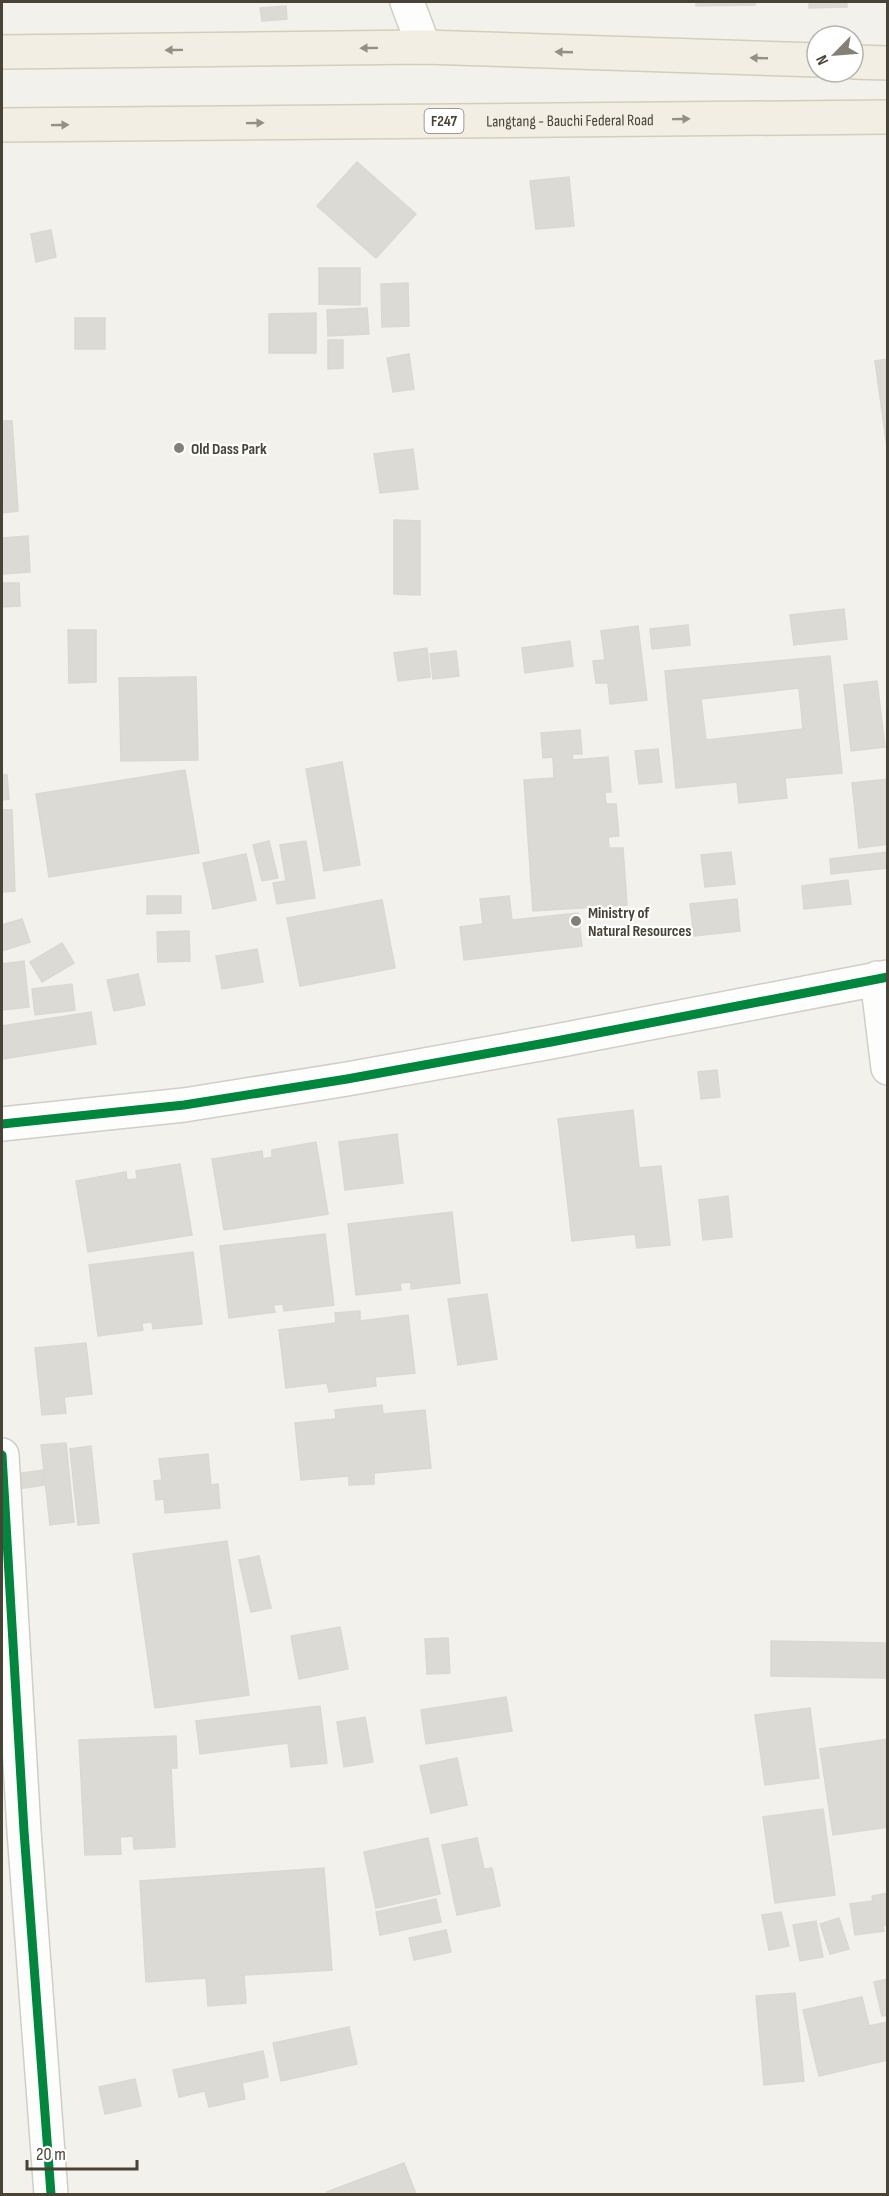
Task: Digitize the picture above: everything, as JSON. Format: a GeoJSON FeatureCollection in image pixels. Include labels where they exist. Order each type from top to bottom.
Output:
{"type":"FeatureCollection","features":[{"type":"Feature","properties":{"kind":"main road"},"geometry":{"type":"LineString","coordinates":[[2,52],[424,47],[805,60]]}},
{"type":"Feature","properties":{"kind":"main road"},"geometry":{"type":"LineString","coordinates":[[865,62],[888,63]]}},
{"type":"Feature","properties":{"kind":"main road","name":"Langtang - Bauchi Federal Road"},"geometry":{"type":"LineString","coordinates":[[2,125],[888,117]]}},
{"type":"Feature","properties":{"kind":"street"},"geometry":{"type":"LineString","coordinates":[[407,2],[424,47]]}},
{"type":"Feature","properties":{"kind":"street"},"geometry":{"type":"LineString","coordinates":[[2,1124],[184,1105],[335,1080],[550,1042],[882,978],[888,1068]]}},
{"type":"Feature","properties":{"kind":"street"},"geometry":{"type":"LineString","coordinates":[[2,1455],[13,1831],[51,2194]]}},
{"type":"Feature","properties":{"kind":"building"},"geometry":{"type":"Polygon","coordinates":[[[696,2],[755,2],[755,5],[696,6],[696,2]]]}},
{"type":"Feature","properties":{"kind":"building"},"geometry":{"type":"Polygon","coordinates":[[[809,2],[847,2],[847,7],[809,8],[809,2]]]}},
{"type":"Feature","properties":{"kind":"building"},"geometry":{"type":"Polygon","coordinates":[[[286,6],[287,19],[262,21],[260,8],[286,6]]]}},
{"type":"Feature","properties":{"kind":"building"},"geometry":{"type":"Polygon","coordinates":[[[357,162],[416,214],[376,258],[317,206],[357,162]]]}},
{"type":"Feature","properties":{"kind":"building"},"geometry":{"type":"Polygon","coordinates":[[[569,177],[574,226],[536,229],[530,181],[569,177]]]}},
{"type":"Feature","properties":{"kind":"building"},"geometry":{"type":"Polygon","coordinates":[[[51,230],[56,257],[36,262],[31,234],[51,230]]]}},
{"type":"Feature","properties":{"kind":"building"},"geometry":{"type":"Polygon","coordinates":[[[319,268],[360,268],[360,305],[319,304],[319,268]]]}},
{"type":"Feature","properties":{"kind":"building"},"geometry":{"type":"Polygon","coordinates":[[[408,283],[409,326],[382,327],[381,284],[408,283]]]}},
{"type":"Feature","properties":{"kind":"building"},"geometry":{"type":"Polygon","coordinates":[[[367,308],[369,334],[328,336],[327,310],[367,308]]]}},
{"type":"Feature","properties":{"kind":"building"},"geometry":{"type":"Polygon","coordinates":[[[316,313],[316,353],[269,353],[269,314],[316,313]]]}},
{"type":"Feature","properties":{"kind":"building"},"geometry":{"type":"Polygon","coordinates":[[[75,318],[105,318],[105,349],[75,349],[75,318]]]}},
{"type":"Feature","properties":{"kind":"building"},"geometry":{"type":"Polygon","coordinates":[[[328,340],[343,340],[343,368],[328,369],[328,340]]]}},
{"type":"Feature","properties":{"kind":"building"},"geometry":{"type":"Polygon","coordinates":[[[409,354],[414,389],[393,392],[387,358],[409,354]]]}},
{"type":"Feature","properties":{"kind":"building"},"geometry":{"type":"Polygon","coordinates":[[[888,359],[888,455],[875,361],[888,359]]]}},
{"type":"Feature","properties":{"kind":"building"},"geometry":{"type":"Polygon","coordinates":[[[2,421],[12,421],[18,511],[2,513],[2,421]]]}},
{"type":"Feature","properties":{"kind":"building"},"geometry":{"type":"Polygon","coordinates":[[[413,449],[418,489],[380,493],[374,454],[413,449]]]}},
{"type":"Feature","properties":{"kind":"building"},"geometry":{"type":"Polygon","coordinates":[[[394,520],[420,521],[420,595],[394,594],[394,520]]]}},
{"type":"Feature","properties":{"kind":"building"},"geometry":{"type":"Polygon","coordinates":[[[28,536],[30,572],[2,574],[2,538],[28,536]]]}},
{"type":"Feature","properties":{"kind":"building"},"geometry":{"type":"Polygon","coordinates":[[[2,583],[19,583],[20,606],[2,607],[2,583]]]}},
{"type":"Feature","properties":{"kind":"building"},"geometry":{"type":"Polygon","coordinates":[[[844,609],[847,639],[794,645],[790,615],[844,609]]]}},
{"type":"Feature","properties":{"kind":"building"},"geometry":{"type":"Polygon","coordinates":[[[688,625],[690,645],[652,649],[650,629],[688,625]]]}},
{"type":"Feature","properties":{"kind":"building"},"geometry":{"type":"Polygon","coordinates":[[[638,626],[647,700],[610,704],[608,683],[596,683],[593,661],[605,660],[601,631],[638,626]]]}},
{"type":"Feature","properties":{"kind":"building"},"geometry":{"type":"Polygon","coordinates":[[[68,630],[96,630],[96,682],[69,683],[68,630]]]}},
{"type":"Feature","properties":{"kind":"building"},"geometry":{"type":"Polygon","coordinates":[[[570,641],[573,666],[525,673],[522,648],[570,641]]]}},
{"type":"Feature","properties":{"kind":"building"},"geometry":{"type":"Polygon","coordinates":[[[427,648],[430,677],[398,681],[394,653],[427,648]]]}},
{"type":"Feature","properties":{"kind":"building"},"geometry":{"type":"Polygon","coordinates":[[[456,651],[459,676],[433,679],[430,654],[456,651]]]}},
{"type":"Feature","properties":{"kind":"building"},"geometry":{"type":"Polygon","coordinates":[[[830,656],[842,773],[785,778],[787,798],[739,803],[737,782],[676,788],[665,671],[830,656]],[[799,688],[701,699],[706,740],[803,729],[799,688]]]}},
{"type":"Feature","properties":{"kind":"building"},"geometry":{"type":"Polygon","coordinates":[[[196,677],[198,760],[121,761],[119,678],[196,677]]]}},
{"type":"Feature","properties":{"kind":"building"},"geometry":{"type":"Polygon","coordinates":[[[877,681],[885,747],[851,751],[844,685],[877,681]]]}},
{"type":"Feature","properties":{"kind":"building"},"geometry":{"type":"Polygon","coordinates":[[[580,730],[582,754],[572,754],[573,760],[608,757],[611,792],[605,792],[606,804],[616,804],[619,836],[608,837],[609,848],[623,848],[627,905],[533,911],[524,780],[554,778],[553,757],[543,758],[541,733],[580,730]]]}},
{"type":"Feature","properties":{"kind":"building"},"geometry":{"type":"Polygon","coordinates":[[[658,749],[662,782],[639,784],[635,751],[658,749]]]}},
{"type":"Feature","properties":{"kind":"building"},"geometry":{"type":"Polygon","coordinates":[[[342,762],[360,865],[324,871],[306,769],[342,762]]]}},
{"type":"Feature","properties":{"kind":"building"},"geometry":{"type":"Polygon","coordinates":[[[185,770],[199,853],[49,877],[36,794],[185,770]]]}},
{"type":"Feature","properties":{"kind":"building"},"geometry":{"type":"Polygon","coordinates":[[[2,775],[7,775],[9,799],[2,800],[2,775]]]}},
{"type":"Feature","properties":{"kind":"building"},"geometry":{"type":"Polygon","coordinates":[[[888,779],[888,844],[859,848],[852,783],[888,779]]]}},
{"type":"Feature","properties":{"kind":"building"},"geometry":{"type":"Polygon","coordinates":[[[2,810],[12,810],[15,891],[2,892],[2,810]]]}},
{"type":"Feature","properties":{"kind":"building"},"geometry":{"type":"Polygon","coordinates":[[[269,841],[278,878],[262,881],[253,845],[269,841]]]}},
{"type":"Feature","properties":{"kind":"building"},"geometry":{"type":"Polygon","coordinates":[[[306,841],[315,898],[277,904],[273,883],[286,881],[280,845],[306,841]]]}},
{"type":"Feature","properties":{"kind":"building"},"geometry":{"type":"Polygon","coordinates":[[[731,852],[735,884],[705,887],[701,855],[731,852]]]}},
{"type":"Feature","properties":{"kind":"building"},"geometry":{"type":"Polygon","coordinates":[[[888,852],[888,868],[831,874],[830,859],[888,852]]]}},
{"type":"Feature","properties":{"kind":"building"},"geometry":{"type":"Polygon","coordinates":[[[246,854],[256,900],[213,909],[203,863],[246,854]]]}},
{"type":"Feature","properties":{"kind":"building"},"geometry":{"type":"Polygon","coordinates":[[[848,880],[851,904],[804,909],[802,886],[848,880]]]}},
{"type":"Feature","properties":{"kind":"building"},"geometry":{"type":"Polygon","coordinates":[[[147,896],[181,896],[181,913],[147,914],[147,896]]]}},
{"type":"Feature","properties":{"kind":"building"},"geometry":{"type":"Polygon","coordinates":[[[509,896],[512,920],[578,913],[582,946],[464,960],[460,927],[483,924],[480,899],[509,896]]]}},
{"type":"Feature","properties":{"kind":"building"},"geometry":{"type":"Polygon","coordinates":[[[737,899],[740,931],[694,936],[690,904],[737,899]]]}},
{"type":"Feature","properties":{"kind":"building"},"geometry":{"type":"Polygon","coordinates":[[[382,900],[395,968],[300,986],[287,918],[382,900]]]}},
{"type":"Feature","properties":{"kind":"building"},"geometry":{"type":"Polygon","coordinates":[[[22,919],[30,942],[2,951],[2,925],[22,919]]]}},
{"type":"Feature","properties":{"kind":"building"},"geometry":{"type":"Polygon","coordinates":[[[189,931],[190,961],[158,962],[157,932],[189,931]]]}},
{"type":"Feature","properties":{"kind":"building"},"geometry":{"type":"Polygon","coordinates":[[[62,943],[74,963],[42,982],[30,962],[62,943]]]}},
{"type":"Feature","properties":{"kind":"building"},"geometry":{"type":"Polygon","coordinates":[[[257,949],[263,982],[222,989],[216,956],[257,949]]]}},
{"type":"Feature","properties":{"kind":"building"},"geometry":{"type":"Polygon","coordinates":[[[24,961],[29,1007],[2,1010],[2,964],[24,961]]]}},
{"type":"Feature","properties":{"kind":"building"},"geometry":{"type":"Polygon","coordinates":[[[138,974],[145,1005],[114,1011],[107,980],[138,974]]]}},
{"type":"Feature","properties":{"kind":"building"},"geometry":{"type":"Polygon","coordinates":[[[72,984],[75,1010],[35,1015],[32,989],[72,984]]]}},
{"type":"Feature","properties":{"kind":"building"},"geometry":{"type":"Polygon","coordinates":[[[91,1012],[96,1044],[2,1059],[2,1026],[91,1012]]]}},
{"type":"Feature","properties":{"kind":"building"},"geometry":{"type":"Polygon","coordinates":[[[717,1070],[720,1097],[701,1099],[698,1072],[717,1070]]]}},
{"type":"Feature","properties":{"kind":"building"},"geometry":{"type":"Polygon","coordinates":[[[633,1110],[639,1168],[661,1166],[670,1245],[637,1248],[635,1234],[572,1241],[558,1119],[633,1110]]]}},
{"type":"Feature","properties":{"kind":"building"},"geometry":{"type":"Polygon","coordinates":[[[397,1134],[403,1183],[345,1190],[339,1142],[397,1134]]]}},
{"type":"Feature","properties":{"kind":"building"},"geometry":{"type":"Polygon","coordinates":[[[316,1142],[328,1214],[224,1230],[212,1159],[262,1151],[263,1159],[272,1157],[272,1150],[316,1142]]]}},
{"type":"Feature","properties":{"kind":"building"},"geometry":{"type":"Polygon","coordinates":[[[180,1164],[192,1235],[88,1252],[76,1181],[126,1172],[127,1180],[137,1179],[136,1171],[180,1164]]]}},
{"type":"Feature","properties":{"kind":"building"},"geometry":{"type":"Polygon","coordinates":[[[728,1196],[732,1237],[703,1240],[699,1200],[728,1196]]]}},
{"type":"Feature","properties":{"kind":"building"},"geometry":{"type":"Polygon","coordinates":[[[452,1212],[460,1283],[411,1289],[411,1282],[400,1283],[401,1290],[356,1295],[348,1224],[452,1212]]]}},
{"type":"Feature","properties":{"kind":"building"},"geometry":{"type":"Polygon","coordinates":[[[325,1234],[334,1305],[284,1311],[283,1304],[273,1305],[275,1312],[229,1318],[220,1246],[325,1234]]]}},
{"type":"Feature","properties":{"kind":"building"},"geometry":{"type":"Polygon","coordinates":[[[193,1252],[202,1324],[153,1329],[152,1322],[142,1323],[143,1330],[98,1336],[89,1265],[193,1252]]]}},
{"type":"Feature","properties":{"kind":"building"},"geometry":{"type":"Polygon","coordinates":[[[487,1294],[497,1359],[458,1365],[448,1299],[487,1294]]]}},
{"type":"Feature","properties":{"kind":"building"},"geometry":{"type":"Polygon","coordinates":[[[360,1311],[360,1321],[408,1315],[415,1373],[375,1377],[376,1386],[329,1392],[327,1383],[286,1388],[279,1330],[336,1323],[335,1313],[360,1311]]]}},
{"type":"Feature","properties":{"kind":"building"},"geometry":{"type":"Polygon","coordinates":[[[86,1343],[92,1394],[64,1397],[66,1413],[42,1415],[35,1348],[86,1343]]]}},
{"type":"Feature","properties":{"kind":"building"},"geometry":{"type":"Polygon","coordinates":[[[382,1405],[383,1414],[425,1410],[431,1468],[374,1473],[374,1484],[349,1485],[349,1476],[301,1480],[295,1423],[336,1419],[335,1410],[382,1405]]]}},
{"type":"Feature","properties":{"kind":"building"},"geometry":{"type":"Polygon","coordinates":[[[66,1443],[74,1522],[50,1525],[41,1445],[66,1443]]]}},
{"type":"Feature","properties":{"kind":"building"},"geometry":{"type":"Polygon","coordinates":[[[91,1446],[99,1523],[78,1525],[70,1449],[91,1446]]]}},
{"type":"Feature","properties":{"kind":"building"},"geometry":{"type":"Polygon","coordinates":[[[208,1454],[211,1485],[218,1484],[220,1508],[165,1513],[164,1499],[156,1500],[154,1481],[162,1480],[159,1459],[208,1454]]]}},
{"type":"Feature","properties":{"kind":"building"},"geometry":{"type":"Polygon","coordinates":[[[43,1470],[44,1485],[18,1489],[16,1474],[43,1470]]]}},
{"type":"Feature","properties":{"kind":"building"},"geometry":{"type":"Polygon","coordinates":[[[227,1541],[249,1695],[155,1708],[133,1554],[227,1541]]]}},
{"type":"Feature","properties":{"kind":"building"},"geometry":{"type":"Polygon","coordinates":[[[259,1556],[271,1608],[251,1612],[239,1560],[259,1556]]]}},
{"type":"Feature","properties":{"kind":"building"},"geometry":{"type":"Polygon","coordinates":[[[340,1627],[348,1669],[299,1679],[291,1636],[340,1627]]]}},
{"type":"Feature","properties":{"kind":"building"},"geometry":{"type":"Polygon","coordinates":[[[448,1638],[450,1673],[427,1674],[425,1639],[448,1638]]]}},
{"type":"Feature","properties":{"kind":"building"},"geometry":{"type":"Polygon","coordinates":[[[771,1641],[887,1643],[887,1678],[771,1676],[771,1641]]]}},
{"type":"Feature","properties":{"kind":"building"},"geometry":{"type":"Polygon","coordinates":[[[506,1697],[512,1731],[426,1744],[421,1710],[506,1697]]]}},
{"type":"Feature","properties":{"kind":"building"},"geometry":{"type":"Polygon","coordinates":[[[320,1706],[327,1763],[291,1767],[288,1743],[200,1754],[196,1721],[320,1706]]]}},
{"type":"Feature","properties":{"kind":"building"},"geometry":{"type":"Polygon","coordinates":[[[810,1708],[819,1778],[765,1785],[755,1715],[810,1708]]]}},
{"type":"Feature","properties":{"kind":"building"},"geometry":{"type":"Polygon","coordinates":[[[365,1717],[373,1762],[344,1767],[337,1722],[365,1717]]]}},
{"type":"Feature","properties":{"kind":"building"},"geometry":{"type":"Polygon","coordinates":[[[176,1736],[177,1768],[171,1768],[175,1847],[134,1849],[133,1836],[120,1837],[121,1854],[85,1855],[79,1740],[176,1736]]]}},
{"type":"Feature","properties":{"kind":"building"},"geometry":{"type":"Polygon","coordinates":[[[888,1739],[888,1827],[833,1835],[820,1749],[888,1739]]]}},
{"type":"Feature","properties":{"kind":"building"},"geometry":{"type":"Polygon","coordinates":[[[457,1758],[467,1805],[431,1813],[420,1766],[457,1758]]]}},
{"type":"Feature","properties":{"kind":"building"},"geometry":{"type":"Polygon","coordinates":[[[823,1809],[835,1895],[775,1903],[763,1817],[823,1809]]]}},
{"type":"Feature","properties":{"kind":"building"},"geometry":{"type":"Polygon","coordinates":[[[428,1838],[440,1894],[376,1908],[364,1852],[428,1838]]]}},
{"type":"Feature","properties":{"kind":"building"},"geometry":{"type":"Polygon","coordinates":[[[477,1838],[484,1869],[492,1868],[500,1906],[457,1915],[442,1845],[477,1838]]]}},
{"type":"Feature","properties":{"kind":"building"},"geometry":{"type":"Polygon","coordinates":[[[324,1868],[332,1970],[244,1975],[246,2003],[208,2006],[206,1978],[146,1982],[140,1881],[324,1868]]]}},
{"type":"Feature","properties":{"kind":"building"},"geometry":{"type":"Polygon","coordinates":[[[888,1893],[888,1925],[883,1925],[884,1931],[855,1935],[850,1904],[873,1901],[872,1896],[888,1893]]]}},
{"type":"Feature","properties":{"kind":"building"},"geometry":{"type":"Polygon","coordinates":[[[436,1899],[441,1922],[380,1935],[376,1912],[436,1899]]]}},
{"type":"Feature","properties":{"kind":"building"},"geometry":{"type":"Polygon","coordinates":[[[781,1912],[789,1946],[769,1950],[762,1915],[781,1912]]]}},
{"type":"Feature","properties":{"kind":"building"},"geometry":{"type":"Polygon","coordinates":[[[839,1918],[849,1949],[830,1954],[820,1924],[839,1918]]]}},
{"type":"Feature","properties":{"kind":"building"},"geometry":{"type":"Polygon","coordinates":[[[816,1921],[823,1957],[800,1961],[793,1925],[816,1921]]]}},
{"type":"Feature","properties":{"kind":"building"},"geometry":{"type":"Polygon","coordinates":[[[446,1930],[451,1952],[414,1960],[409,1938],[446,1930]]]}},
{"type":"Feature","properties":{"kind":"building"},"geometry":{"type":"Polygon","coordinates":[[[888,1979],[888,2015],[882,2016],[874,1982],[888,1979]]]}},
{"type":"Feature","properties":{"kind":"building"},"geometry":{"type":"Polygon","coordinates":[[[795,1993],[804,2081],[764,2085],[756,1996],[795,1993]]]}},
{"type":"Feature","properties":{"kind":"building"},"geometry":{"type":"Polygon","coordinates":[[[862,1997],[869,2026],[888,2022],[888,2060],[819,2076],[803,2010],[862,1997]]]}},
{"type":"Feature","properties":{"kind":"building"},"geometry":{"type":"Polygon","coordinates":[[[349,2027],[357,2064],[281,2081],[273,2043],[349,2027]]]}},
{"type":"Feature","properties":{"kind":"building"},"geometry":{"type":"Polygon","coordinates":[[[263,2051],[268,2077],[242,2083],[245,2099],[209,2107],[205,2091],[179,2097],[173,2070],[263,2051]]]}},
{"type":"Feature","properties":{"kind":"building"},"geometry":{"type":"Polygon","coordinates":[[[135,2079],[141,2106],[105,2114],[99,2087],[135,2079]]]}},
{"type":"Feature","properties":{"kind":"building"},"geometry":{"type":"Polygon","coordinates":[[[404,2163],[416,2194],[328,2194],[327,2192],[404,2163]]]}},
{"type":"Feature","properties":{"kind":"cycle path"},"geometry":{"type":"LineString","coordinates":[[2,1124],[184,1105],[347,1079],[888,977]]}},
{"type":"Feature","properties":{"kind":"cycle path"},"geometry":{"type":"LineString","coordinates":[[2,1455],[24,1831],[51,2194]]}},
{"type":"Feature","properties":{"kind":"place","name":"Old Dass Park"},"geometry":{"type":"Point","coordinates":[179,448]}},
{"type":"Feature","properties":{"kind":"place","name":"Ministry of Natural Resources"},"geometry":{"type":"Point","coordinates":[576,921]}}]}
